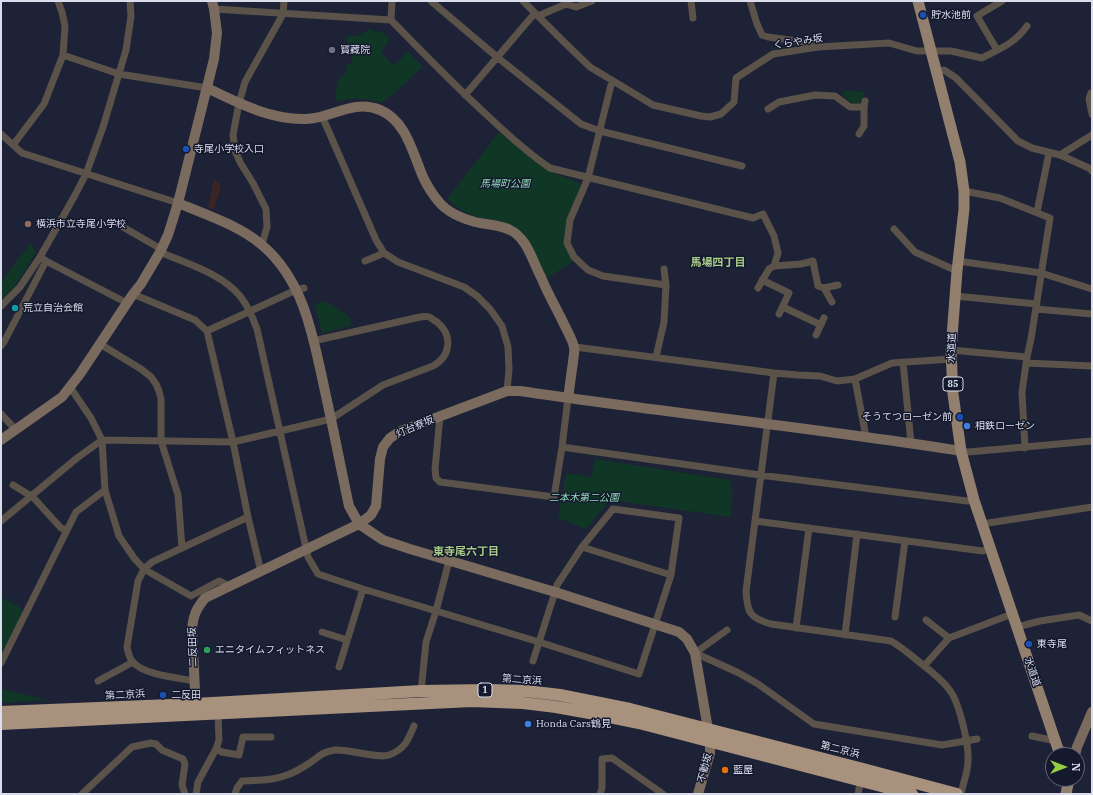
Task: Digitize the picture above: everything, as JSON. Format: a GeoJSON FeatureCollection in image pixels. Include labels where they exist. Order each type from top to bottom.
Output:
{"type":"FeatureCollection","features":[{"type":"Feature","properties":{"kind":"highway","name":"第二京浜"},"geometry":{"type":"LineString","coordinates":[[1,724],[421,691],[519,690],[560,695],[630,709],[708,735],[904,793]]}},
{"type":"Feature","properties":{"kind":"highway","name":"第二京浜"},"geometry":{"type":"LineString","coordinates":[[1,712],[196,709],[218,714],[472,701],[523,703],[595,714],[708,735],[863,769],[957,794]]}},
{"type":"Feature","properties":{"kind":"main road","name":"水道道"},"geometry":{"type":"LineString","coordinates":[[918,1],[960,162],[964,191],[964,209],[951,354],[953,394],[961,451],[974,500],[1058,747]]}},
{"type":"Feature","properties":{"kind":"street"},"geometry":{"type":"LineString","coordinates":[[13,145],[44,104],[63,55],[65,26],[58,1]]}},
{"type":"Feature","properties":{"kind":"street"},"geometry":{"type":"LineString","coordinates":[[1,346],[86,174],[103,127],[126,50],[131,16],[130,1]]}},
{"type":"Feature","properties":{"kind":"street"},"geometry":{"type":"LineString","coordinates":[[262,244],[266,227],[266,209],[235,151],[233,135],[239,103],[245,82],[283,14],[284,1]]}},
{"type":"Feature","properties":{"kind":"street"},"geometry":{"type":"LineString","coordinates":[[391,20],[392,1]]}},
{"type":"Feature","properties":{"kind":"street"},"geometry":{"type":"LineString","coordinates":[[431,1],[496,57],[581,124],[600,131],[742,166]]}},
{"type":"Feature","properties":{"kind":"street"},"geometry":{"type":"LineString","coordinates":[[523,1],[590,66],[612,81],[588,178],[570,220],[567,244],[574,257],[588,270],[603,276],[666,285]]}},
{"type":"Feature","properties":{"kind":"street"},"geometry":{"type":"LineString","coordinates":[[465,95],[496,57],[537,14],[566,3],[576,7],[592,1]]}},
{"type":"Feature","properties":{"kind":"street"},"geometry":{"type":"LineString","coordinates":[[690,1],[694,18]]}},
{"type":"Feature","properties":{"kind":"street"},"geometry":{"type":"LineString","coordinates":[[750,1],[762,35],[812,43],[818,48]]}},
{"type":"Feature","properties":{"kind":"street"},"geometry":{"type":"LineString","coordinates":[[997,50],[977,16],[1002,1]]}},
{"type":"Feature","properties":{"kind":"street"},"geometry":{"type":"LineString","coordinates":[[1,440],[62,397],[141,284],[161,251],[168,235],[178,203],[214,59],[217,33],[213,5],[283,14],[391,20],[465,95],[516,142],[550,168],[753,218],[763,214],[774,236],[778,253],[774,266]]}},
{"type":"Feature","properties":{"kind":"street","name":"くらやみ坂"},"geometry":{"type":"LineString","coordinates":[[612,81],[653,105],[710,117],[721,114],[734,102],[736,78],[773,54],[818,48],[889,43],[917,51],[951,51],[982,58],[1008,45],[1020,35],[1027,26]]}},
{"type":"Feature","properties":{"kind":"street"},"geometry":{"type":"LineString","coordinates":[[63,55],[119,74],[207,88],[265,113],[283,117],[307,119],[347,108],[365,107],[381,110],[394,119],[402,128],[410,142],[425,181],[439,202],[448,211],[476,222],[500,226],[512,230],[520,237],[532,256],[574,347],[562,447],[554,497],[440,482],[436,478],[435,469],[440,416]]}},
{"type":"Feature","properties":{"kind":"street"},"geometry":{"type":"LineString","coordinates":[[936,72],[944,70],[956,78],[1018,141],[1032,148],[1060,155],[1089,168],[1092,171]]}},
{"type":"Feature","properties":{"kind":"street"},"geometry":{"type":"LineString","coordinates":[[1092,93],[1089,99],[1092,114]]}},
{"type":"Feature","properties":{"kind":"street"},"geometry":{"type":"LineString","coordinates":[[768,108],[779,102],[815,95],[835,96],[850,107],[864,104],[864,126],[858,134]]}},
{"type":"Feature","properties":{"kind":"street"},"geometry":{"type":"LineString","coordinates":[[322,116],[376,240],[384,253],[398,262],[464,287],[477,296],[490,309],[502,326],[508,347],[509,369],[507,391],[520,391],[767,425],[912,443],[968,452],[1092,441]]}},
{"type":"Feature","properties":{"kind":"street"},"geometry":{"type":"LineString","coordinates":[[1,134],[22,153],[178,203],[227,223],[262,244],[275,256],[300,289],[314,341],[349,506],[359,524],[383,540],[555,592],[679,632],[687,639],[695,653],[739,673],[758,684],[814,724],[942,745],[977,739]]}},
{"type":"Feature","properties":{"kind":"street"},"geometry":{"type":"LineString","coordinates":[[1060,155],[1092,135]]}},
{"type":"Feature","properties":{"kind":"street"},"geometry":{"type":"LineString","coordinates":[[1037,212],[1049,153]]}},
{"type":"Feature","properties":{"kind":"street"},"geometry":{"type":"LineString","coordinates":[[964,191],[1000,198],[1050,218],[1022,392],[1025,448]]}},
{"type":"Feature","properties":{"kind":"street"},"geometry":{"type":"LineString","coordinates":[[123,227],[161,251],[215,275],[228,284],[241,297],[250,311],[257,329],[308,557],[318,574],[540,642],[639,674],[671,575],[679,518],[613,510],[582,547],[557,585],[540,642],[534,661]]}},
{"type":"Feature","properties":{"kind":"street"},"geometry":{"type":"LineString","coordinates":[[894,229],[916,252],[958,266],[1041,273],[1092,289]]}},
{"type":"Feature","properties":{"kind":"street"},"geometry":{"type":"LineString","coordinates":[[365,261],[384,253]]}},
{"type":"Feature","properties":{"kind":"street"},"geometry":{"type":"LineString","coordinates":[[43,259],[127,303]]}},
{"type":"Feature","properties":{"kind":"street"},"geometry":{"type":"LineString","coordinates":[[1,306],[43,259]]}},
{"type":"Feature","properties":{"kind":"street"},"geometry":{"type":"LineString","coordinates":[[758,288],[769,268],[813,261],[818,286],[824,288],[838,285]]}},
{"type":"Feature","properties":{"kind":"street"},"geometry":{"type":"LineString","coordinates":[[656,357],[664,322],[666,285],[664,269]]}},
{"type":"Feature","properties":{"kind":"street"},"geometry":{"type":"LineString","coordinates":[[762,280],[789,293],[779,314]]}},
{"type":"Feature","properties":{"kind":"street"},"geometry":{"type":"LineString","coordinates":[[824,288],[832,302]]}},
{"type":"Feature","properties":{"kind":"street"},"geometry":{"type":"LineString","coordinates":[[207,331],[300,289]]}},
{"type":"Feature","properties":{"kind":"street"},"geometry":{"type":"LineString","coordinates":[[133,294],[195,320],[207,331],[261,572]]}},
{"type":"Feature","properties":{"kind":"street"},"geometry":{"type":"LineString","coordinates":[[955,296],[1092,314]]}},
{"type":"Feature","properties":{"kind":"street"},"geometry":{"type":"LineString","coordinates":[[783,307],[822,321],[816,335]]}},
{"type":"Feature","properties":{"kind":"street"},"geometry":{"type":"LineString","coordinates":[[1,521],[77,458],[102,440],[233,442],[331,419],[383,385],[438,363],[444,358],[448,348],[447,337],[441,325],[430,317],[420,316],[314,341]]}},
{"type":"Feature","properties":{"kind":"street"},"geometry":{"type":"LineString","coordinates":[[100,344],[141,369],[151,377],[159,391],[161,399],[162,441],[178,495],[182,548]]}},
{"type":"Feature","properties":{"kind":"street"},"geometry":{"type":"LineString","coordinates":[[574,347],[774,374],[820,376],[837,381],[854,378],[892,363],[951,354],[1092,366]]}},
{"type":"Feature","properties":{"kind":"street"},"geometry":{"type":"LineString","coordinates":[[904,362],[912,443]]}},
{"type":"Feature","properties":{"kind":"street"},"geometry":{"type":"LineString","coordinates":[[774,374],[746,591],[747,606],[754,617],[759,621],[771,624],[845,635],[892,639],[936,675],[949,688],[952,694],[959,711],[966,741],[968,760],[961,794]]}},
{"type":"Feature","properties":{"kind":"street"},"geometry":{"type":"LineString","coordinates":[[854,378],[866,437]]}},
{"type":"Feature","properties":{"kind":"street"},"geometry":{"type":"LineString","coordinates":[[70,387],[91,418],[102,440],[104,490],[119,536],[134,558],[144,569],[191,596],[219,581],[229,586]]}},
{"type":"Feature","properties":{"kind":"street","name":"灯台寮坂"},"geometry":{"type":"LineString","coordinates":[[307,549],[359,524],[372,515],[376,506],[380,459],[383,448],[390,438],[401,431],[507,391]]}},
{"type":"Feature","properties":{"kind":"street"},"geometry":{"type":"LineString","coordinates":[[1,414],[15,429]]}},
{"type":"Feature","properties":{"kind":"street"},"geometry":{"type":"LineString","coordinates":[[562,447],[760,475],[967,501],[974,500]]}},
{"type":"Feature","properties":{"kind":"street"},"geometry":{"type":"LineString","coordinates":[[13,485],[31,496],[61,528],[67,530]]}},
{"type":"Feature","properties":{"kind":"street"},"geometry":{"type":"LineString","coordinates":[[1,663],[76,512],[104,490]]}},
{"type":"Feature","properties":{"kind":"street"},"geometry":{"type":"LineString","coordinates":[[982,524],[1092,507]]}},
{"type":"Feature","properties":{"kind":"street"},"geometry":{"type":"LineString","coordinates":[[195,681],[156,674],[143,670],[133,662],[127,646],[138,581],[144,569],[152,562],[248,517]]}},
{"type":"Feature","properties":{"kind":"street"},"geometry":{"type":"LineString","coordinates":[[755,521],[983,551],[990,548]]}},
{"type":"Feature","properties":{"kind":"street"},"geometry":{"type":"LineString","coordinates":[[796,628],[809,528]]}},
{"type":"Feature","properties":{"kind":"street"},"geometry":{"type":"LineString","coordinates":[[845,635],[857,534]]}},
{"type":"Feature","properties":{"kind":"street"},"geometry":{"type":"LineString","coordinates":[[895,617],[905,541]]}},
{"type":"Feature","properties":{"kind":"street"},"geometry":{"type":"LineString","coordinates":[[582,547],[671,575]]}},
{"type":"Feature","properties":{"kind":"street","name":"二反田坂"},"geometry":{"type":"LineString","coordinates":[[196,709],[192,630],[194,614],[198,606],[205,598],[307,549]]}},
{"type":"Feature","properties":{"kind":"street"},"geometry":{"type":"LineString","coordinates":[[421,691],[426,642],[449,561]]}},
{"type":"Feature","properties":{"kind":"street"},"geometry":{"type":"LineString","coordinates":[[339,666],[363,589]]}},
{"type":"Feature","properties":{"kind":"street"},"geometry":{"type":"LineString","coordinates":[[924,666],[948,638],[1012,614]]}},
{"type":"Feature","properties":{"kind":"street"},"geometry":{"type":"LineString","coordinates":[[1017,628],[1040,621],[1079,615],[1092,621]]}},
{"type":"Feature","properties":{"kind":"street"},"geometry":{"type":"LineString","coordinates":[[926,620],[948,638]]}},
{"type":"Feature","properties":{"kind":"street"},"geometry":{"type":"LineString","coordinates":[[695,653],[726,630]]}},
{"type":"Feature","properties":{"kind":"street"},"geometry":{"type":"LineString","coordinates":[[322,632],[347,640]]}},
{"type":"Feature","properties":{"kind":"street","name":"不動坂"},"geometry":{"type":"LineString","coordinates":[[695,653],[710,753],[698,794]]}},
{"type":"Feature","properties":{"kind":"street"},"geometry":{"type":"LineString","coordinates":[[98,681],[133,662]]}},
{"type":"Feature","properties":{"kind":"street"},"geometry":{"type":"LineString","coordinates":[[196,794],[198,782],[216,749],[219,740],[218,714]]}},
{"type":"Feature","properties":{"kind":"street"},"geometry":{"type":"LineString","coordinates":[[1077,747],[1091,715]]}},
{"type":"Feature","properties":{"kind":"street"},"geometry":{"type":"LineString","coordinates":[[235,794],[242,781],[263,780],[284,776],[309,763],[318,755],[326,752],[347,750],[388,756],[402,748],[414,726]]}},
{"type":"Feature","properties":{"kind":"street"},"geometry":{"type":"LineString","coordinates":[[1032,736],[1056,741]]}},
{"type":"Feature","properties":{"kind":"street"},"geometry":{"type":"LineString","coordinates":[[216,749],[222,752],[239,755],[243,738],[271,737]]}},
{"type":"Feature","properties":{"kind":"street"},"geometry":{"type":"LineString","coordinates":[[82,794],[132,747],[151,743],[156,744],[162,750],[183,759],[185,764],[182,785],[185,794]]}},
{"type":"Feature","properties":{"kind":"street"},"geometry":{"type":"LineString","coordinates":[[600,794],[602,788],[602,759],[612,758],[663,794]]}},
{"type":"Feature","properties":{"kind":"street"},"geometry":{"type":"LineString","coordinates":[[858,794],[861,780]]}},
{"type":"Feature","properties":{"kind":"shaded area"},"geometry":{"type":"Polygon","coordinates":[[[214,179],[221,185],[214,210],[208,207],[214,179]]]}},
{"type":"Feature","properties":{"kind":"green space"},"geometry":{"type":"Polygon","coordinates":[[[371,29],[375,32],[378,30],[390,38],[381,53],[394,66],[408,51],[423,67],[383,103],[359,99],[347,99],[335,102],[337,82],[345,73],[348,64],[351,64],[354,53],[345,38],[349,36],[357,36],[371,29]]]}},
{"type":"Feature","properties":{"kind":"green space"},"geometry":{"type":"Polygon","coordinates":[[[843,90],[866,92],[861,103],[857,103],[848,101],[844,97],[843,90]]]}},
{"type":"Feature","properties":{"kind":"green space","name":"馬場町公園"},"geometry":{"type":"Polygon","coordinates":[[[499,132],[549,171],[577,182],[581,186],[567,221],[574,261],[547,278],[535,254],[500,221],[477,217],[461,210],[447,199],[499,132]]]}},
{"type":"Feature","properties":{"kind":"green space"},"geometry":{"type":"Polygon","coordinates":[[[31,243],[36,252],[15,286],[1,300],[1,280],[31,243]]]}},
{"type":"Feature","properties":{"kind":"green space"},"geometry":{"type":"Polygon","coordinates":[[[325,301],[350,317],[351,326],[322,333],[315,305],[325,301]]]}},
{"type":"Feature","properties":{"kind":"green space","name":"二本木第二公園"},"geometry":{"type":"Polygon","coordinates":[[[595,459],[730,480],[732,491],[731,517],[610,500],[586,529],[558,518],[566,473],[591,477],[595,459]]]}},
{"type":"Feature","properties":{"kind":"green space"},"geometry":{"type":"Polygon","coordinates":[[[1,597],[21,608],[22,613],[1,657],[1,597]]]}},
{"type":"Feature","properties":{"kind":"green space"},"geometry":{"type":"Polygon","coordinates":[[[1,689],[49,700],[1,703],[1,689]]]}},
{"type":"Feature","properties":{"kind":"place","name":"貯水池前"},"geometry":{"type":"Point","coordinates":[923,15]}},
{"type":"Feature","properties":{"kind":"place","name":"寳藏院"},"geometry":{"type":"Point","coordinates":[332,50]}},
{"type":"Feature","properties":{"kind":"place","name":"寺尾小学校入口"},"geometry":{"type":"Point","coordinates":[186,149]}},
{"type":"Feature","properties":{"kind":"place","name":"横浜市立寺尾小学校"},"geometry":{"type":"Point","coordinates":[28,224]}},
{"type":"Feature","properties":{"kind":"place","name":"荒立自治会館"},"geometry":{"type":"Point","coordinates":[15,308]}},
{"type":"Feature","properties":{"kind":"place","name":"そうてつローゼン前"},"geometry":{"type":"Point","coordinates":[960,417]}},
{"type":"Feature","properties":{"kind":"place","name":"相鉄ローゼン"},"geometry":{"type":"Point","coordinates":[967,426]}},
{"type":"Feature","properties":{"kind":"place","name":"東寺尾"},"geometry":{"type":"Point","coordinates":[1029,644]}},
{"type":"Feature","properties":{"kind":"place","name":"エニタイムフィットネス"},"geometry":{"type":"Point","coordinates":[207,650]}},
{"type":"Feature","properties":{"kind":"place","name":"二反田"},"geometry":{"type":"Point","coordinates":[163,695]}},
{"type":"Feature","properties":{"kind":"place","name":"Honda Cars鶴見"},"geometry":{"type":"Point","coordinates":[528,724]}},
{"type":"Feature","properties":{"kind":"place","name":"藍屋"},"geometry":{"type":"Point","coordinates":[725,770]}},
{"type":"Feature","properties":{"kind":"district","name":"馬場四丁目"},"geometry":{"type":"Point","coordinates":[718,263]}},
{"type":"Feature","properties":{"kind":"district","name":"東寺尾六丁目"},"geometry":{"type":"Point","coordinates":[466,552]}}]}
